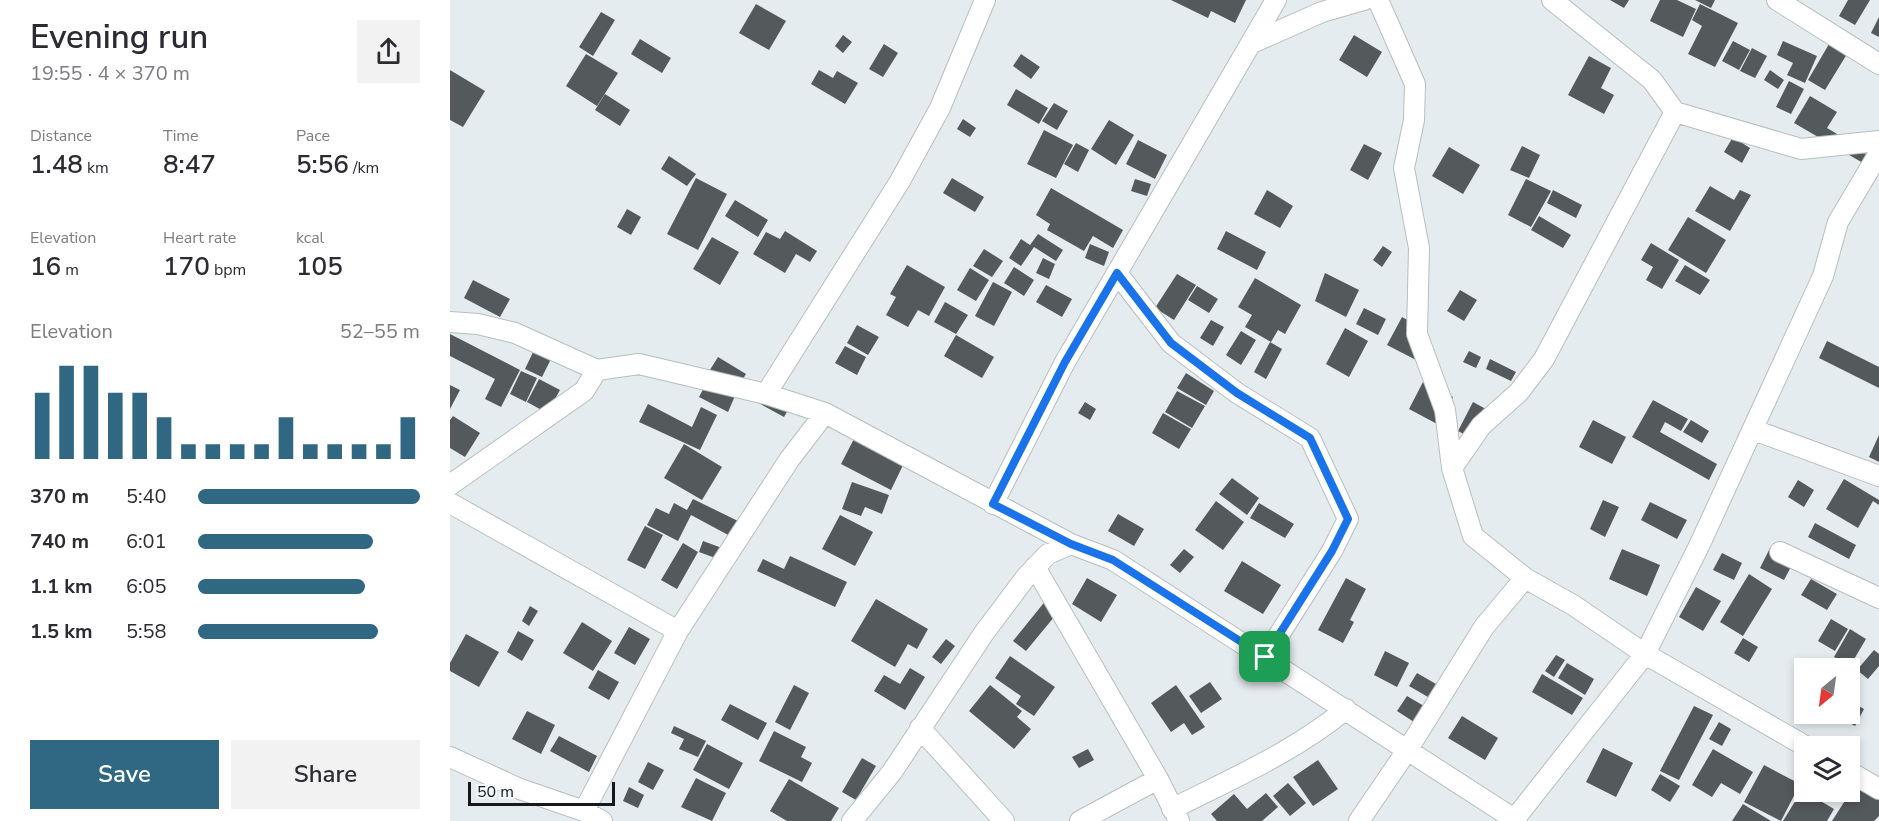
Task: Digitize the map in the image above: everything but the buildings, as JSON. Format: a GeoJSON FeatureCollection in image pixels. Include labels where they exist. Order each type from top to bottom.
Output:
{"type":"FeatureCollection","features":[{"type":"Feature","properties":{"kind":"street"},"geometry":{"type":"LineString","coordinates":[[766,394],[868,235],[923,139],[940,108],[985,0]]}},
{"type":"Feature","properties":{"kind":"street"},"geometry":{"type":"LineString","coordinates":[[993,504],[1065,362],[1276,0]]}},
{"type":"Feature","properties":{"kind":"street"},"geometry":{"type":"LineString","coordinates":[[1252,43],[1322,12],[1364,0]]}},
{"type":"Feature","properties":{"kind":"street"},"geometry":{"type":"LineString","coordinates":[[1378,0],[1415,84],[1414,120],[1404,168],[1419,248],[1417,334],[1445,410],[1452,468],[1473,536],[1525,578],[1573,605],[1645,654],[1794,740]]}},
{"type":"Feature","properties":{"kind":"street"},"geometry":{"type":"LineString","coordinates":[[1552,0],[1652,80],[1675,112],[1802,149],[1879,141]]}},
{"type":"Feature","properties":{"kind":"street"},"geometry":{"type":"LineString","coordinates":[[1777,0],[1879,64]]}},
{"type":"Feature","properties":{"kind":"street"},"geometry":{"type":"LineString","coordinates":[[1452,468],[1480,426],[1520,392],[1544,359],[1675,112]]}},
{"type":"Feature","properties":{"kind":"street"},"geometry":{"type":"LineString","coordinates":[[450,322],[478,324],[515,333],[597,370],[639,364],[766,394],[825,413],[1071,544],[1113,560],[1347,708],[1515,820],[1645,654],[1754,430],[1823,276],[1838,222],[1879,153]]}},
{"type":"Feature","properties":{"kind":"street"},"geometry":{"type":"LineString","coordinates":[[1117,273],[1171,343],[1237,393],[1310,438],[1348,519],[1332,551],[1265,657]]}},
{"type":"Feature","properties":{"kind":"street"},"geometry":{"type":"LineString","coordinates":[[450,485],[584,391],[597,370]]}},
{"type":"Feature","properties":{"kind":"street"},"geometry":{"type":"LineString","coordinates":[[584,811],[678,631],[789,460],[825,413]]}},
{"type":"Feature","properties":{"kind":"street"},"geometry":{"type":"LineString","coordinates":[[1754,430],[1879,476]]}},
{"type":"Feature","properties":{"kind":"street"},"geometry":{"type":"LineString","coordinates":[[450,503],[678,631]]}},
{"type":"Feature","properties":{"kind":"street"},"geometry":{"type":"LineString","coordinates":[[852,821],[892,772],[984,633],[1035,567],[1048,554],[1071,544]]}},
{"type":"Feature","properties":{"kind":"street"},"geometry":{"type":"LineString","coordinates":[[1780,552],[1879,598]]}},
{"type":"Feature","properties":{"kind":"street"},"geometry":{"type":"LineString","coordinates":[[1035,567],[1158,779],[1176,815],[1316,734],[1347,708]]}},
{"type":"Feature","properties":{"kind":"street"},"geometry":{"type":"LineString","coordinates":[[1359,821],[1408,749],[1484,627],[1525,578]]}},
{"type":"Feature","properties":{"kind":"street"},"geometry":{"type":"LineString","coordinates":[[921,728],[1004,821]]}},
{"type":"Feature","properties":{"kind":"street"},"geometry":{"type":"LineString","coordinates":[[450,757],[520,789],[584,811],[602,821]]}},
{"type":"Feature","properties":{"kind":"street"},"geometry":{"type":"LineString","coordinates":[[1860,778],[1879,789]]}},
{"type":"Feature","properties":{"kind":"street"},"geometry":{"type":"LineString","coordinates":[[1080,821],[1158,779]]}},
{"type":"Feature","properties":{"kind":"route"},"geometry":{"type":"LineString","coordinates":[[1117,273],[1171,343],[1237,393],[1310,438],[1348,519],[1332,551],[1265,657],[1113,560],[1071,544],[993,504],[1065,362],[1117,273]]}}]}
